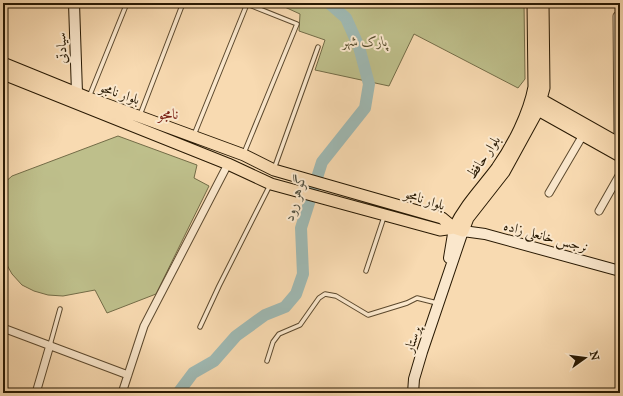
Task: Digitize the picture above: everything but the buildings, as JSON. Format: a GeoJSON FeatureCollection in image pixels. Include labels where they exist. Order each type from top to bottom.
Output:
{"type":"FeatureCollection","features":[{"type":"Feature","properties":{"kind":"main road","name":"بلوار حافظ"},"geometry":{"type":"LineString","coordinates":[[533,3],[534,87],[537,103]]}},
{"type":"Feature","properties":{"kind":"main road","name":"بلوار حافظ"},"geometry":{"type":"LineString","coordinates":[[459,230],[504,172],[544,88],[543,3]]}},
{"type":"Feature","properties":{"kind":"main road","name":"بلوار نامجو"},"geometry":{"type":"LineString","coordinates":[[3,63],[19,75],[228,164],[271,184],[440,230],[459,230]]}},
{"type":"Feature","properties":{"kind":"main road","name":"بلوار نامجو"},"geometry":{"type":"LineString","coordinates":[[3,74],[19,75],[77,93],[140,115],[244,155],[274,170],[297,178],[442,218],[459,230]]}},
{"type":"Feature","properties":{"kind":"main road"},"geometry":{"type":"LineString","coordinates":[[537,103],[583,135],[620,156]]}},
{"type":"Feature","properties":{"kind":"main road"},"geometry":{"type":"LineString","coordinates":[[537,103],[619,144]]}},
{"type":"Feature","properties":{"kind":"main road"},"geometry":{"type":"LineString","coordinates":[[318,198],[323,185]]}},
{"type":"Feature","properties":{"kind":"street","name":"سیادتی"},"geometry":{"type":"LineString","coordinates":[[74,3],[77,93]]}},
{"type":"Feature","properties":{"kind":"street"},"geometry":{"type":"LineString","coordinates":[[617,16],[619,144]]}},
{"type":"Feature","properties":{"kind":"street"},"geometry":{"type":"LineString","coordinates":[[549,193],[583,135]]}},
{"type":"Feature","properties":{"kind":"street"},"geometry":{"type":"LineString","coordinates":[[122,393],[144,326],[228,164]]}},
{"type":"Feature","properties":{"kind":"street"},"geometry":{"type":"LineString","coordinates":[[599,211],[620,174]]}},
{"type":"Feature","properties":{"kind":"street","name":"نرجس خانعلی زاده"},"geometry":{"type":"LineString","coordinates":[[459,230],[485,234],[620,271]]}},
{"type":"Feature","properties":{"kind":"street","name":"پرستار"},"geometry":{"type":"LineString","coordinates":[[413,393],[414,379],[440,300],[459,230]]}},
{"type":"Feature","properties":{"kind":"street"},"geometry":{"type":"LineString","coordinates":[[3,328],[128,375]]}},
{"type":"Feature","properties":{"kind":"street"},"geometry":{"type":"LineString","coordinates":[[36,393],[50,345]]}},
{"type":"Feature","properties":{"kind":"lane"},"geometry":{"type":"LineString","coordinates":[[89,98],[127,3]]}},
{"type":"Feature","properties":{"kind":"lane"},"geometry":{"type":"LineString","coordinates":[[140,115],[183,3]]}},
{"type":"Feature","properties":{"kind":"lane"},"geometry":{"type":"LineString","coordinates":[[194,136],[247,4],[297,24],[244,155]]}},
{"type":"Feature","properties":{"kind":"lane"},"geometry":{"type":"LineString","coordinates":[[274,170],[318,47]]}},
{"type":"Feature","properties":{"kind":"lane"},"geometry":{"type":"LineString","coordinates":[[200,328],[225,274],[271,184]]}},
{"type":"Feature","properties":{"kind":"lane"},"geometry":{"type":"LineString","coordinates":[[366,271],[384,216]]}},
{"type":"Feature","properties":{"kind":"lane"},"geometry":{"type":"LineString","coordinates":[[267,361],[273,342],[279,334],[300,324],[319,298],[325,294],[336,296],[368,316],[407,303],[416,298],[440,300]]}},
{"type":"Feature","properties":{"kind":"lane"},"geometry":{"type":"LineString","coordinates":[[50,345],[60,309]]}},
{"type":"Feature","properties":{"kind":"green space","name":"پارک شهر"},"geometry":{"type":"Polygon","coordinates":[[[276,3],[524,3],[525,79],[518,88],[414,34],[389,86],[315,70],[325,40],[299,31],[300,14],[276,3]]]}},
{"type":"Feature","properties":{"kind":"green space"},"geometry":{"type":"Polygon","coordinates":[[[118,136],[197,165],[194,178],[209,186],[156,294],[107,313],[95,290],[63,296],[48,295],[34,291],[22,285],[12,274],[3,258],[3,184],[12,176],[118,136]]]}},
{"type":"Feature","properties":{"kind":"waterway","name":"گوهر رود"},"geometry":{"type":"LineString","coordinates":[[178,393],[193,373],[214,361],[236,336],[265,315],[285,307],[296,294],[303,274],[301,228],[322,162],[365,108],[369,84],[359,47],[346,18],[329,3]]}},
{"type":"Feature","properties":{"kind":"district","name":"نامجو"},"geometry":{"type":"Point","coordinates":[168,114]}}]}
